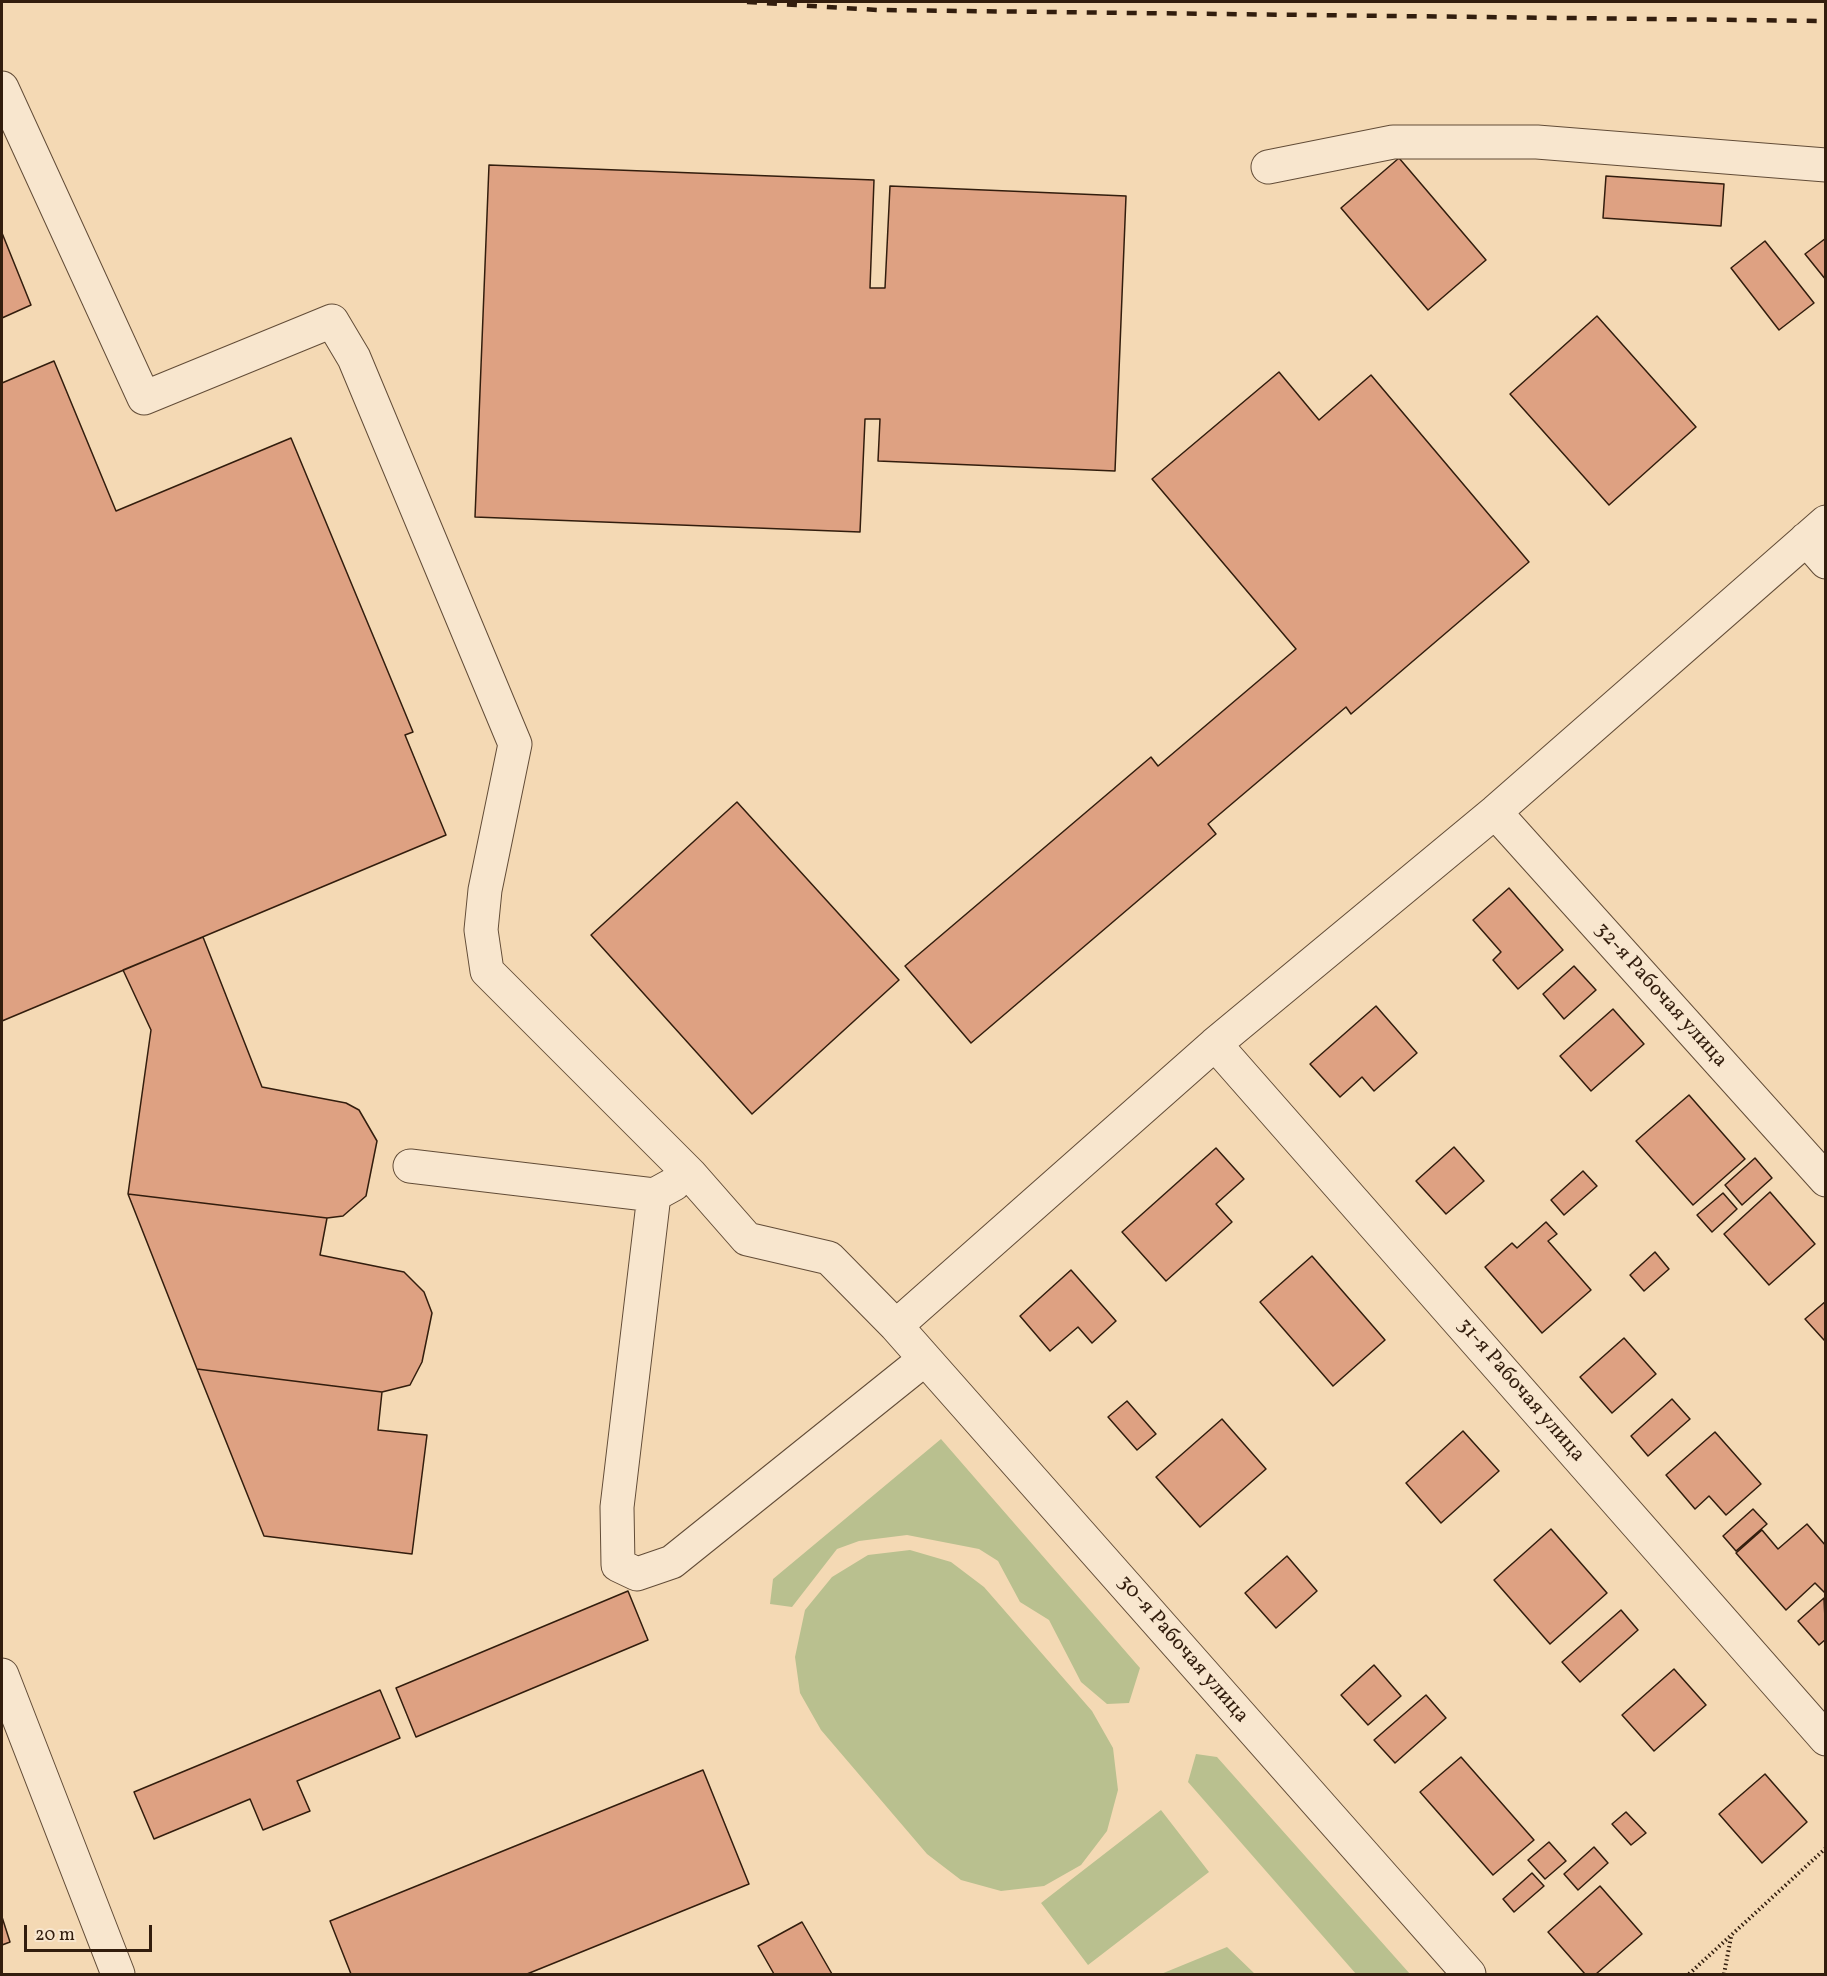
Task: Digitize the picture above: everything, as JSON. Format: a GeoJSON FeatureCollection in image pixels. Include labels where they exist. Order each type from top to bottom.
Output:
{"type":"FeatureCollection","features":[{"type":"Feature","properties":{"kind":"street","name":"30-я Рабочая улица"},"geometry":{"type":"LineString","coordinates":[[2,88],[144,398],[333,321],[354,358],[515,744],[485,890],[481,930],[487,971],[690,1174],[747,1239],[830,1258],[896,1326],[1469,1974]]}},
{"type":"Feature","properties":{"kind":"street"},"geometry":{"type":"LineString","coordinates":[[1268,166],[1393,142],[1538,142],[1826,165]]}},
{"type":"Feature","properties":{"kind":"street"},"geometry":{"type":"LineString","coordinates":[[896,1326],[1215,1044],[1819,541]]}},
{"type":"Feature","properties":{"kind":"street","name":"32-я Рабочая улица"},"geometry":{"type":"LineString","coordinates":[[1495,812],[1826,1180]]}},
{"type":"Feature","properties":{"kind":"street","name":"31-я Рабочая улица"},"geometry":{"type":"LineString","coordinates":[[1215,1044],[1826,1738]]}},
{"type":"Feature","properties":{"kind":"street"},"geometry":{"type":"LineString","coordinates":[[410,1166],[654,1195],[690,1174]]}},
{"type":"Feature","properties":{"kind":"street"},"geometry":{"type":"LineString","coordinates":[[654,1195],[617,1507],[618,1565],[637,1574],[672,1562],[925,1359]]}},
{"type":"Feature","properties":{"kind":"street"},"geometry":{"type":"LineString","coordinates":[[2,1675],[118,1974]]}},
{"type":"Feature","properties":{"kind":"path"},"geometry":{"type":"LineString","coordinates":[[1689,1974],[1826,1848]]}},
{"type":"Feature","properties":{"kind":"path"},"geometry":{"type":"LineString","coordinates":[[1724,1974],[1731,1936]]}},
{"type":"Feature","properties":{"kind":"green space"},"geometry":{"type":"Polygon","coordinates":[[[941,1439],[1140,1668],[1129,1703],[1107,1704],[1081,1682],[1049,1620],[1020,1602],[998,1561],[979,1549],[907,1535],[859,1541],[837,1549],[792,1607],[770,1604],[773,1579],[941,1439]]]}},
{"type":"Feature","properties":{"kind":"green space"},"geometry":{"type":"Polygon","coordinates":[[[910,1550],[951,1562],[984,1587],[1092,1711],[1113,1748],[1118,1790],[1107,1831],[1081,1865],[1044,1886],[1001,1891],[961,1880],[927,1854],[821,1730],[800,1693],[795,1657],[805,1610],[832,1577],[868,1555],[910,1550]]]}},
{"type":"Feature","properties":{"kind":"green space"},"geometry":{"type":"Polygon","coordinates":[[[1196,1754],[1217,1757],[1410,1974],[1356,1974],[1188,1782],[1196,1754]]]}},
{"type":"Feature","properties":{"kind":"green space"},"geometry":{"type":"Polygon","coordinates":[[[1161,1810],[1209,1872],[1088,1965],[1041,1903],[1161,1810]]]}},
{"type":"Feature","properties":{"kind":"green space"},"geometry":{"type":"Polygon","coordinates":[[[1227,1947],[1255,1974],[1161,1974],[1227,1947]]]}},
{"type":"Feature","properties":{"kind":"building"},"geometry":{"type":"Polygon","coordinates":[[[1399,158],[1486,260],[1428,310],[1341,208],[1399,158]]]}},
{"type":"Feature","properties":{"kind":"building"},"geometry":{"type":"Polygon","coordinates":[[[489,165],[874,180],[870,288],[885,288],[890,186],[1126,196],[1115,471],[878,461],[880,419],[865,419],[860,532],[475,517],[489,165]]]}},
{"type":"Feature","properties":{"kind":"building"},"geometry":{"type":"Polygon","coordinates":[[[1606,176],[1724,184],[1721,226],[1603,218],[1606,176]]]}},
{"type":"Feature","properties":{"kind":"building"},"geometry":{"type":"Polygon","coordinates":[[[2,233],[31,305],[2,318],[2,233]]]}},
{"type":"Feature","properties":{"kind":"building"},"geometry":{"type":"Polygon","coordinates":[[[1826,238],[1826,280],[1805,254],[1826,238]]]}},
{"type":"Feature","properties":{"kind":"building"},"geometry":{"type":"Polygon","coordinates":[[[1765,241],[1814,303],[1779,330],[1731,268],[1765,241]]]}},
{"type":"Feature","properties":{"kind":"building"},"geometry":{"type":"Polygon","coordinates":[[[1597,316],[1696,427],[1609,505],[1510,394],[1597,316]]]}},
{"type":"Feature","properties":{"kind":"building"},"geometry":{"type":"Polygon","coordinates":[[[54,361],[116,511],[291,438],[413,732],[405,735],[446,835],[2,1021],[2,383],[54,361]]]}},
{"type":"Feature","properties":{"kind":"building"},"geometry":{"type":"Polygon","coordinates":[[[1279,372],[1319,420],[1371,375],[1529,562],[1351,714],[1346,707],[1208,824],[1216,834],[971,1043],[905,966],[1151,757],[1158,766],[1296,649],[1152,479],[1279,372]]]}},
{"type":"Feature","properties":{"kind":"building"},"geometry":{"type":"Polygon","coordinates":[[[737,802],[899,980],[752,1114],[591,935],[737,802]]]}},
{"type":"Feature","properties":{"kind":"building"},"geometry":{"type":"Polygon","coordinates":[[[1509,888],[1563,950],[1518,989],[1493,960],[1501,952],[1473,920],[1509,888]]]}},
{"type":"Feature","properties":{"kind":"building"},"geometry":{"type":"Polygon","coordinates":[[[203,937],[262,1087],[346,1103],[359,1110],[377,1141],[366,1196],[343,1216],[327,1218],[128,1194],[151,1030],[123,970],[203,937]]]}},
{"type":"Feature","properties":{"kind":"building"},"geometry":{"type":"Polygon","coordinates":[[[1574,966],[1596,990],[1564,1019],[1543,994],[1574,966]]]}},
{"type":"Feature","properties":{"kind":"building"},"geometry":{"type":"Polygon","coordinates":[[[1376,1006],[1417,1053],[1374,1091],[1362,1077],[1340,1097],[1310,1064],[1376,1006]]]}},
{"type":"Feature","properties":{"kind":"building"},"geometry":{"type":"Polygon","coordinates":[[[1613,1009],[1644,1044],[1591,1091],[1560,1056],[1613,1009]]]}},
{"type":"Feature","properties":{"kind":"building"},"geometry":{"type":"Polygon","coordinates":[[[1689,1095],[1745,1159],[1693,1205],[1636,1141],[1689,1095]]]}},
{"type":"Feature","properties":{"kind":"building"},"geometry":{"type":"Polygon","coordinates":[[[1454,1147],[1484,1181],[1446,1214],[1416,1181],[1454,1147]]]}},
{"type":"Feature","properties":{"kind":"building"},"geometry":{"type":"Polygon","coordinates":[[[1216,1148],[1244,1179],[1216,1204],[1232,1222],[1166,1281],[1122,1232],[1216,1148]]]}},
{"type":"Feature","properties":{"kind":"building"},"geometry":{"type":"Polygon","coordinates":[[[1755,1158],[1772,1178],[1742,1205],[1725,1185],[1755,1158]]]}},
{"type":"Feature","properties":{"kind":"building"},"geometry":{"type":"Polygon","coordinates":[[[1583,1171],[1597,1186],[1564,1215],[1551,1200],[1583,1171]]]}},
{"type":"Feature","properties":{"kind":"building"},"geometry":{"type":"Polygon","coordinates":[[[1770,1192],[1815,1244],[1769,1285],[1724,1234],[1770,1192]]]}},
{"type":"Feature","properties":{"kind":"building"},"geometry":{"type":"Polygon","coordinates":[[[1723,1193],[1737,1209],[1712,1232],[1697,1215],[1723,1193]]]}},
{"type":"Feature","properties":{"kind":"building"},"geometry":{"type":"Polygon","coordinates":[[[128,1194],[327,1218],[320,1255],[404,1272],[424,1292],[432,1313],[422,1362],[410,1385],[382,1392],[197,1369],[128,1194]]]}},
{"type":"Feature","properties":{"kind":"building"},"geometry":{"type":"Polygon","coordinates":[[[1546,1222],[1557,1234],[1548,1241],[1591,1290],[1542,1333],[1485,1267],[1512,1243],[1517,1248],[1546,1222]]]}},
{"type":"Feature","properties":{"kind":"building"},"geometry":{"type":"Polygon","coordinates":[[[1655,1252],[1669,1269],[1644,1291],[1630,1275],[1655,1252]]]}},
{"type":"Feature","properties":{"kind":"building"},"geometry":{"type":"Polygon","coordinates":[[[1312,1256],[1385,1340],[1333,1386],[1260,1302],[1312,1256]]]}},
{"type":"Feature","properties":{"kind":"building"},"geometry":{"type":"Polygon","coordinates":[[[1071,1270],[1116,1321],[1092,1343],[1078,1327],[1050,1351],[1020,1316],[1071,1270]]]}},
{"type":"Feature","properties":{"kind":"building"},"geometry":{"type":"Polygon","coordinates":[[[1826,1301],[1826,1339],[1824,1340],[1805,1319],[1826,1301]]]}},
{"type":"Feature","properties":{"kind":"building"},"geometry":{"type":"Polygon","coordinates":[[[1624,1338],[1656,1374],[1612,1413],[1580,1377],[1624,1338]]]}},
{"type":"Feature","properties":{"kind":"building"},"geometry":{"type":"Polygon","coordinates":[[[197,1369],[382,1392],[378,1430],[427,1435],[412,1554],[264,1536],[197,1369]]]}},
{"type":"Feature","properties":{"kind":"building"},"geometry":{"type":"Polygon","coordinates":[[[1672,1399],[1690,1419],[1648,1456],[1631,1436],[1672,1399]]]}},
{"type":"Feature","properties":{"kind":"building"},"geometry":{"type":"Polygon","coordinates":[[[1127,1401],[1156,1434],[1137,1450],[1108,1417],[1127,1401]]]}},
{"type":"Feature","properties":{"kind":"building"},"geometry":{"type":"Polygon","coordinates":[[[1222,1419],[1266,1469],[1200,1527],[1156,1477],[1222,1419]]]}},
{"type":"Feature","properties":{"kind":"building"},"geometry":{"type":"Polygon","coordinates":[[[1463,1431],[1499,1471],[1441,1523],[1406,1483],[1463,1431]]]}},
{"type":"Feature","properties":{"kind":"building"},"geometry":{"type":"Polygon","coordinates":[[[1715,1432],[1761,1484],[1726,1515],[1709,1496],[1695,1509],[1666,1475],[1715,1432]]]}},
{"type":"Feature","properties":{"kind":"building"},"geometry":{"type":"Polygon","coordinates":[[[1753,1509],[1767,1524],[1736,1551],[1723,1536],[1753,1509]]]}},
{"type":"Feature","properties":{"kind":"building"},"geometry":{"type":"Polygon","coordinates":[[[1807,1524],[1826,1546],[1826,1594],[1815,1583],[1786,1610],[1736,1553],[1762,1530],[1778,1549],[1807,1524]]]}},
{"type":"Feature","properties":{"kind":"building"},"geometry":{"type":"Polygon","coordinates":[[[1551,1529],[1607,1593],[1550,1644],[1494,1580],[1551,1529]]]}},
{"type":"Feature","properties":{"kind":"building"},"geometry":{"type":"Polygon","coordinates":[[[1287,1556],[1317,1591],[1276,1628],[1245,1593],[1287,1556]]]}},
{"type":"Feature","properties":{"kind":"building"},"geometry":{"type":"Polygon","coordinates":[[[628,1591],[648,1640],[416,1737],[396,1688],[628,1591]]]}},
{"type":"Feature","properties":{"kind":"building"},"geometry":{"type":"Polygon","coordinates":[[[1824,1598],[1826,1639],[1819,1645],[1798,1621],[1824,1598]]]}},
{"type":"Feature","properties":{"kind":"building"},"geometry":{"type":"Polygon","coordinates":[[[1621,1610],[1638,1630],[1580,1682],[1562,1662],[1621,1610]]]}},
{"type":"Feature","properties":{"kind":"building"},"geometry":{"type":"Polygon","coordinates":[[[1374,1665],[1401,1696],[1368,1725],[1341,1695],[1374,1665]]]}},
{"type":"Feature","properties":{"kind":"building"},"geometry":{"type":"Polygon","coordinates":[[[1674,1669],[1706,1705],[1654,1751],[1622,1715],[1674,1669]]]}},
{"type":"Feature","properties":{"kind":"building"},"geometry":{"type":"Polygon","coordinates":[[[380,1690],[400,1738],[297,1781],[310,1811],[263,1830],[250,1799],[154,1839],[134,1792],[380,1690]]]}},
{"type":"Feature","properties":{"kind":"building"},"geometry":{"type":"Polygon","coordinates":[[[1426,1695],[1446,1718],[1395,1763],[1374,1740],[1426,1695]]]}},
{"type":"Feature","properties":{"kind":"building"},"geometry":{"type":"Polygon","coordinates":[[[1461,1757],[1534,1840],[1493,1875],[1420,1792],[1461,1757]]]}},
{"type":"Feature","properties":{"kind":"building"},"geometry":{"type":"Polygon","coordinates":[[[703,1770],[749,1884],[527,1974],[351,1974],[330,1921],[703,1770]]]}},
{"type":"Feature","properties":{"kind":"building"},"geometry":{"type":"Polygon","coordinates":[[[1765,1774],[1807,1822],[1762,1863],[1719,1814],[1765,1774]]]}},
{"type":"Feature","properties":{"kind":"building"},"geometry":{"type":"Polygon","coordinates":[[[1626,1812],[1646,1833],[1631,1845],[1612,1824],[1626,1812]]]}},
{"type":"Feature","properties":{"kind":"building"},"geometry":{"type":"Polygon","coordinates":[[[1549,1842],[1566,1861],[1545,1879],[1528,1860],[1549,1842]]]}},
{"type":"Feature","properties":{"kind":"building"},"geometry":{"type":"Polygon","coordinates":[[[1594,1847],[1608,1863],[1578,1890],[1564,1874],[1594,1847]]]}},
{"type":"Feature","properties":{"kind":"building"},"geometry":{"type":"Polygon","coordinates":[[[1532,1873],[1544,1886],[1514,1912],[1503,1899],[1532,1873]]]}},
{"type":"Feature","properties":{"kind":"building"},"geometry":{"type":"Polygon","coordinates":[[[1600,1886],[1642,1934],[1596,1974],[1585,1974],[1548,1932],[1600,1886]]]}},
{"type":"Feature","properties":{"kind":"building"},"geometry":{"type":"Polygon","coordinates":[[[2,1917],[10,1942],[2,1945],[2,1917]]]}},
{"type":"Feature","properties":{"kind":"building"},"geometry":{"type":"Polygon","coordinates":[[[802,1922],[832,1974],[774,1974],[758,1946],[802,1922]]]}},
{"type":"Feature","properties":{"kind":"railway"},"geometry":{"type":"LineString","coordinates":[[747,2],[877,10],[1826,21]]}}]}
